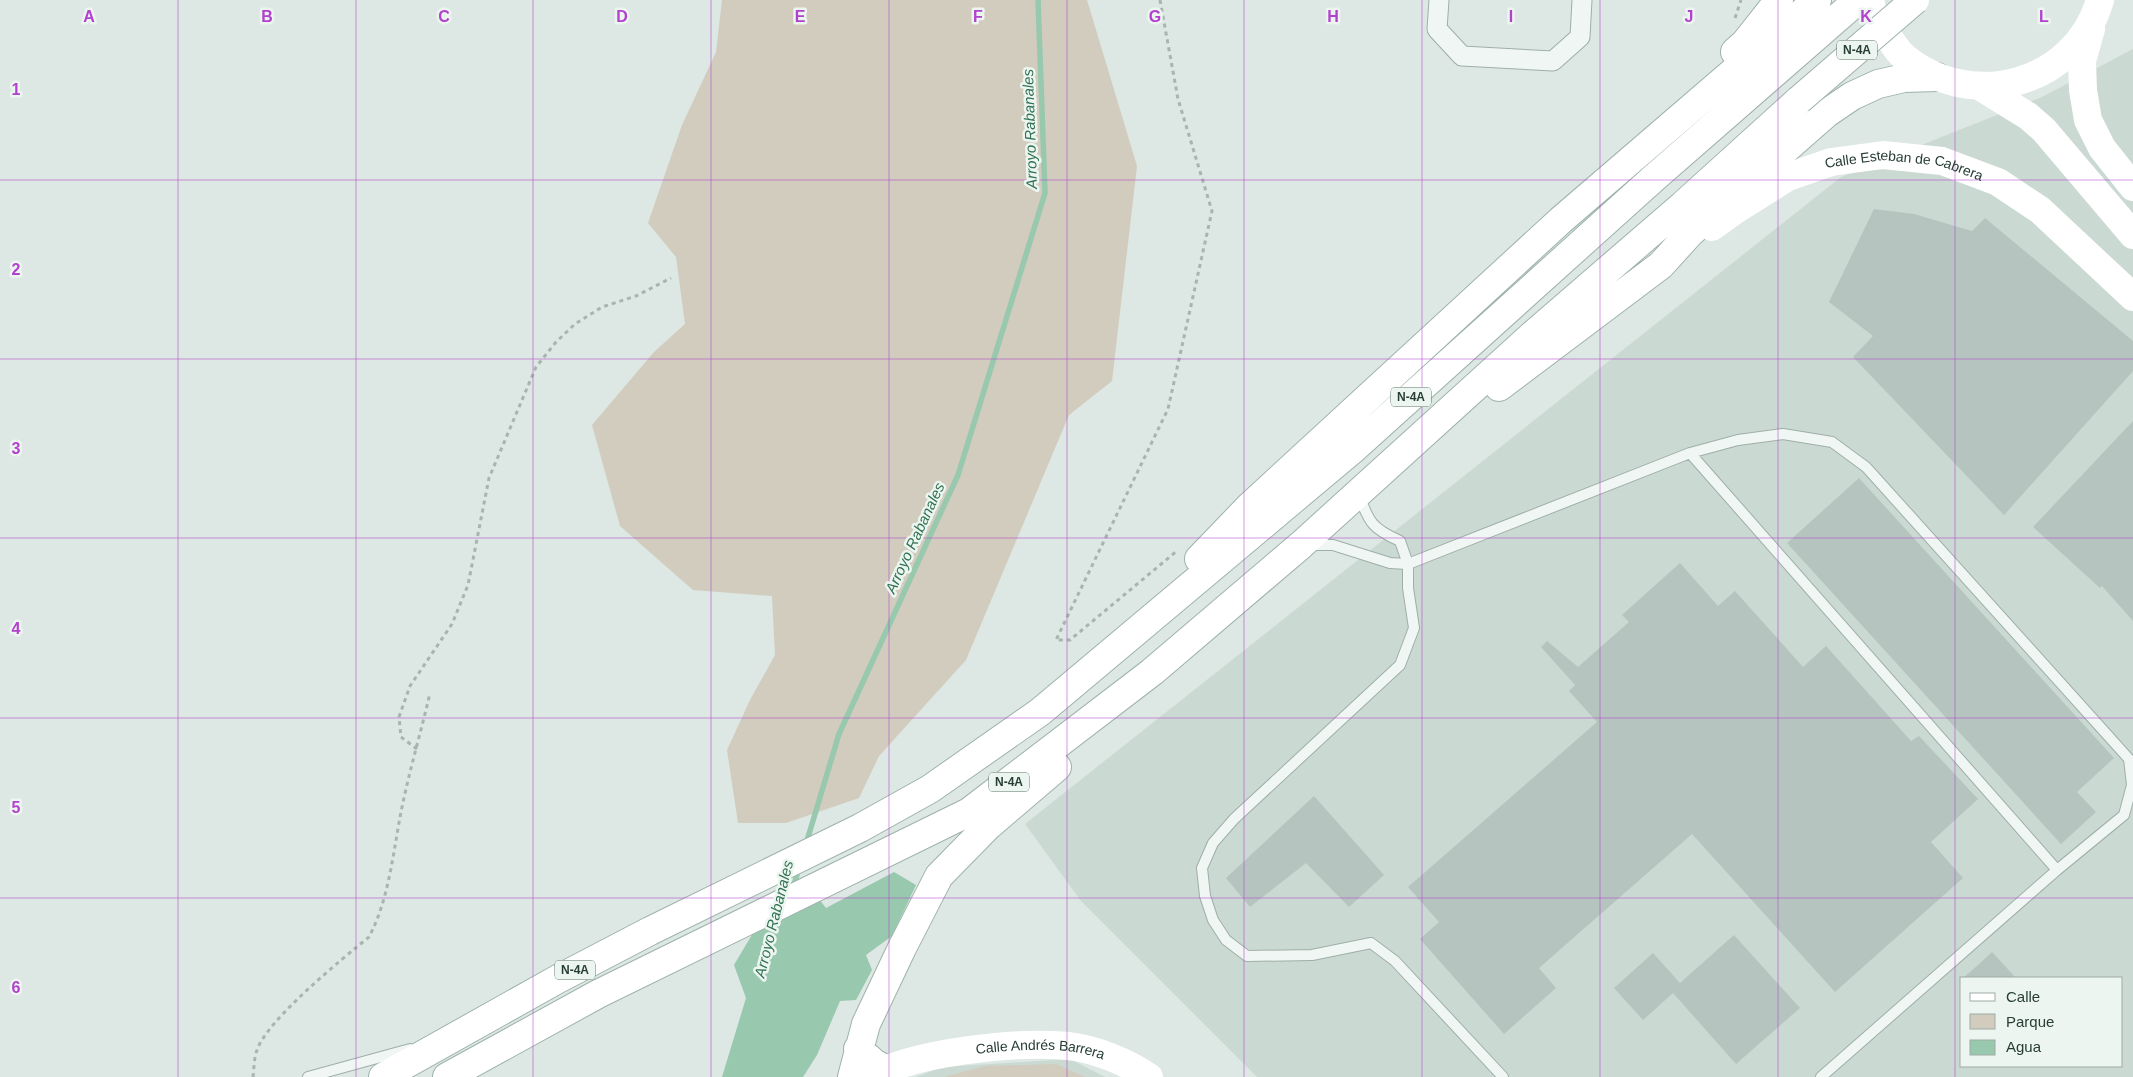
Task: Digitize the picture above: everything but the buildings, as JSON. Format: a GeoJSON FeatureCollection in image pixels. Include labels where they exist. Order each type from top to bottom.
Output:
{"type":"FeatureCollection","features":[{"type":"Feature","properties":{"kind":"main road"},"geometry":{"type":"LineString","coordinates":[[1561,220],[1618,160],[1745,43],[1779,0]]}},
{"type":"Feature","properties":{"kind":"main road"},"geometry":{"type":"LineString","coordinates":[[1040,712],[1171,588],[1250,506],[1561,220],[1817,0]]}},
{"type":"Feature","properties":{"kind":"main road","name":"N-4A"},"geometry":{"type":"LineString","coordinates":[[384,1077],[558,979],[650,931],[860,828],[930,789],[1040,712],[1352,450],[1655,177],[1858,0]]}},
{"type":"Feature","properties":{"kind":"main road"},"geometry":{"type":"LineString","coordinates":[[1870,0],[1876,22],[1902,55],[1937,77],[1958,84],[1981,87],[2017,83],[2050,68],[2077,45],[2098,7]]}},
{"type":"Feature","properties":{"kind":"main road","name":"N-4A"},"geometry":{"type":"LineString","coordinates":[[447,1077],[598,994],[969,812],[1152,672],[1301,545],[1537,331],[1915,0]]}},
{"type":"Feature","properties":{"kind":"main road"},"geometry":{"type":"LineString","coordinates":[[2098,7],[2082,61],[2082,90],[2088,120],[2102,148],[2133,187]]}},
{"type":"Feature","properties":{"kind":"main road"},"geometry":{"type":"LineString","coordinates":[[1358,493],[1660,265],[1690,233],[1826,113],[1852,96],[1878,84],[1904,78],[1937,77]]}},
{"type":"Feature","properties":{"kind":"main road"},"geometry":{"type":"LineString","coordinates":[[1981,87],[2028,116],[2044,130],[2133,235]]}},
{"type":"Feature","properties":{"kind":"main road","name":"Calle Esteban de Cabrera"},"geometry":{"type":"LineString","coordinates":[[1660,265],[1734,211],[1788,177],[1831,162],[1883,155],[1942,161],[1998,182],[2040,210],[2133,297]]}},
{"type":"Feature","properties":{"kind":"main road"},"geometry":{"type":"LineString","coordinates":[[852,1077],[866,1024],[939,876],[988,826],[1054,770],[1152,672]]}},
{"type":"Feature","properties":{"kind":"main road","name":"Calle Andrés Barrera"},"geometry":{"type":"LineString","coordinates":[[884,1074],[926,1059],[963,1050],[1014,1046],[1068,1046],[1104,1056],[1140,1074]]}},
{"type":"Feature","properties":{"kind":"main road"},"geometry":{"type":"LineString","coordinates":[[858,1049],[884,1074]]}},
{"type":"Feature","properties":{"kind":"street"},"geometry":{"type":"LineString","coordinates":[[1439,0],[1438,29],[1462,56],[1553,61],[1580,37],[1582,0]]}},
{"type":"Feature","properties":{"kind":"lane"},"geometry":{"type":"LineString","coordinates":[[1301,545],[1333,545],[1390,563],[1408,564],[1690,453],[1738,440],[1784,434],[1832,442],[1866,467],[2129,759],[2132,785],[2124,815],[2057,870],[1820,1077]]}},
{"type":"Feature","properties":{"kind":"lane"},"geometry":{"type":"LineString","coordinates":[[1690,453],[2057,870]]}},
{"type":"Feature","properties":{"kind":"lane"},"geometry":{"type":"LineString","coordinates":[[1358,493],[1367,516],[1380,532],[1400,541],[1408,564],[1408,588],[1414,628],[1400,665],[1234,819],[1213,843],[1202,868],[1204,896],[1213,920],[1226,940],[1247,956],[1312,955],[1370,943],[1395,961],[1503,1077]]}},
{"type":"Feature","properties":{"kind":"lane"},"geometry":{"type":"LineString","coordinates":[[308,1077],[457,1036]]}},
{"type":"Feature","properties":{"kind":"path"},"geometry":{"type":"LineString","coordinates":[[1160,0],[1178,98],[1212,211],[1168,409],[1056,640],[1070,640],[1182,547]]}},
{"type":"Feature","properties":{"kind":"path"},"geometry":{"type":"LineString","coordinates":[[417,749],[401,737],[399,716],[410,686],[452,624],[459,608],[468,585],[489,478],[536,367],[556,342],[575,324],[602,307],[636,296],[671,278]]}},
{"type":"Feature","properties":{"kind":"path"},"geometry":{"type":"LineString","coordinates":[[253,1077],[257,1049],[272,1027],[305,992],[369,937],[390,873],[402,810],[430,693]]}},
{"type":"Feature","properties":{"kind":"shaded area"},"geometry":{"type":"Polygon","coordinates":[[[2133,49],[2133,1077],[1257,1077],[1081,901],[1025,824],[1841,177],[2042,97],[2133,49]]]}},
{"type":"Feature","properties":{"kind":"shaded area"},"geometry":{"type":"Polygon","coordinates":[[[1070,1059],[1105,1077],[916,1077],[942,1067],[1070,1059]]]}},
{"type":"Feature","properties":{"kind":"green space"},"geometry":{"type":"Polygon","coordinates":[[[722,0],[1087,0],[1137,166],[1112,381],[1069,415],[966,660],[879,756],[859,798],[786,823],[738,823],[727,750],[750,700],[775,655],[772,596],[693,590],[620,526],[592,425],[654,352],[685,324],[676,257],[648,223],[682,125],[716,52],[722,0]]]}},
{"type":"Feature","properties":{"kind":"green space"},"geometry":{"type":"Polygon","coordinates":[[[1056,1064],[1085,1077],[944,1077],[985,1066],[1056,1064]]]}},
{"type":"Feature","properties":{"kind":"water"},"geometry":{"type":"Polygon","coordinates":[[[894,872],[916,885],[892,936],[866,955],[872,970],[856,1000],[840,1001],[817,1055],[803,1077],[722,1077],[746,998],[734,965],[753,933],[819,899],[826,908],[894,872]]]}},
{"type":"Feature","properties":{"kind":"waterway","name":"Arroyo Rabanales"},"geometry":{"type":"LineString","coordinates":[[806,844],[839,734],[958,475],[1045,193],[1038,0]]}},
{"type":"Feature","properties":{"kind":"waterway","name":"Arroyo Rabanales"},"geometry":{"type":"LineString","coordinates":[[793,889],[799,867]]}}]}
